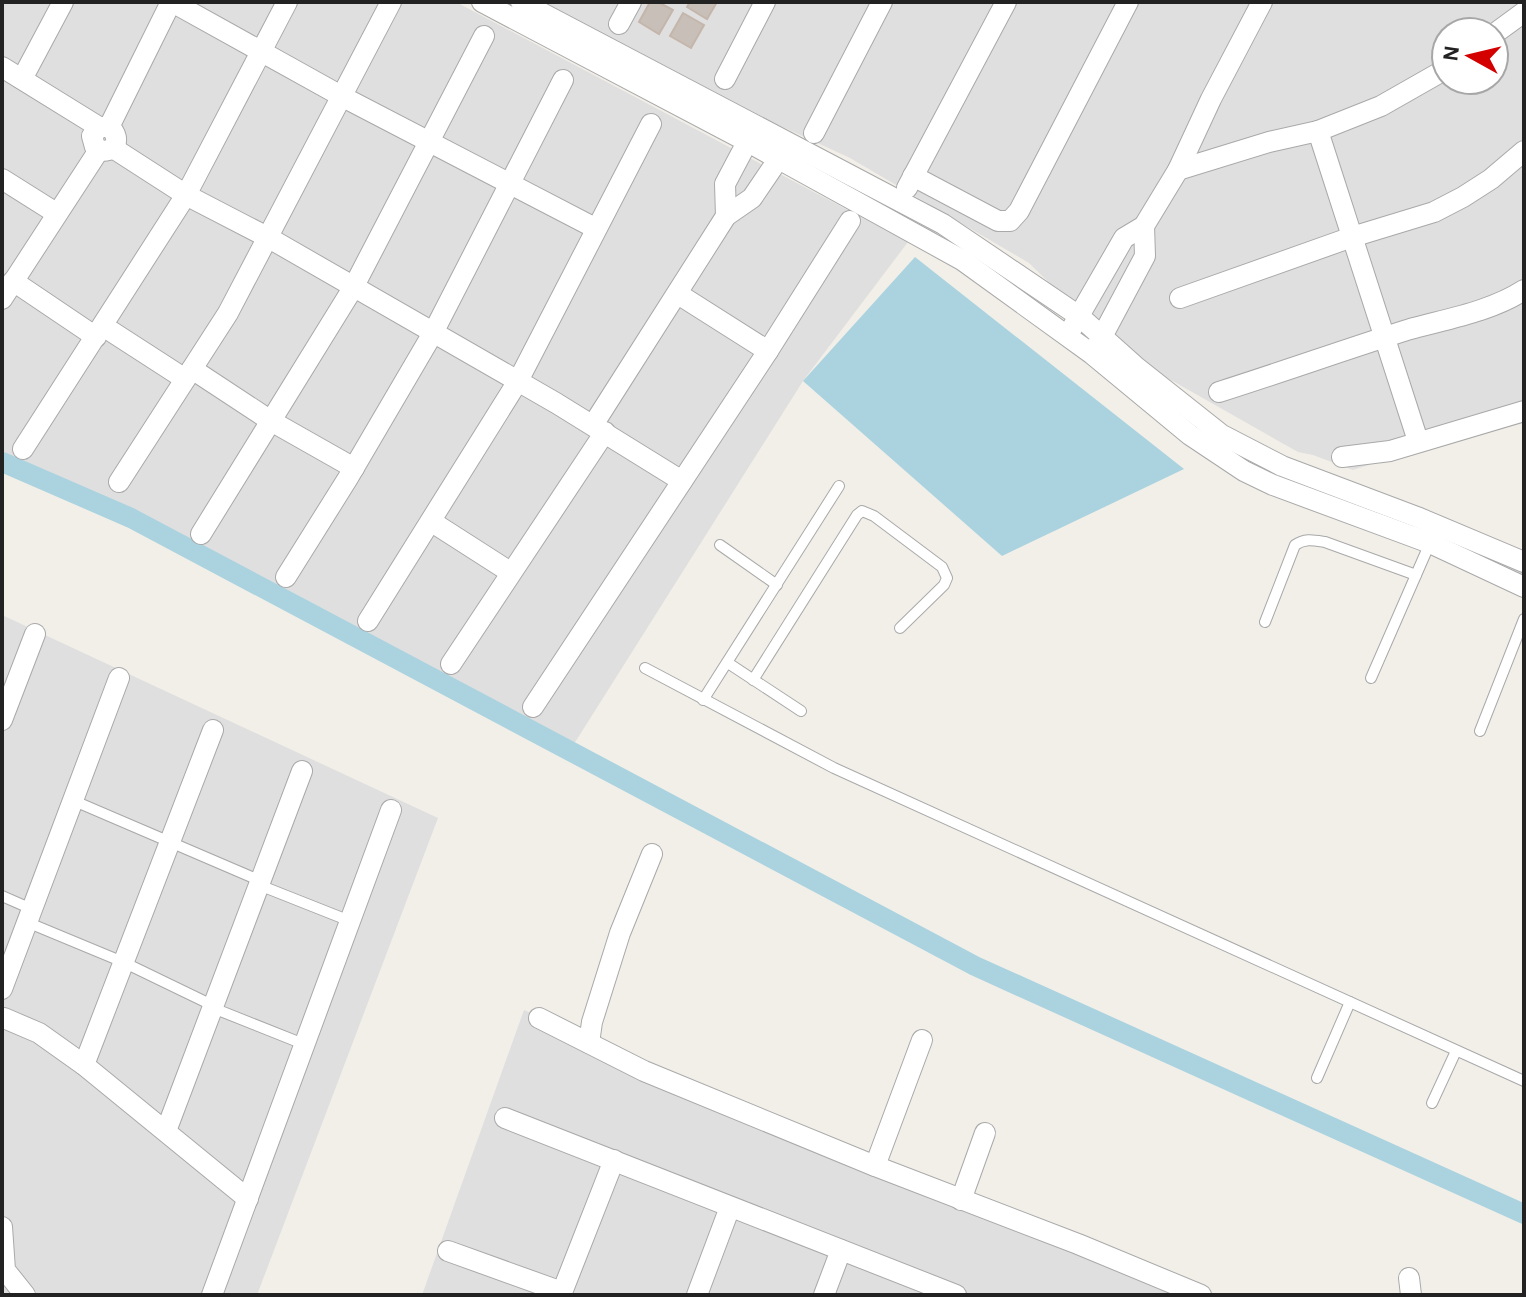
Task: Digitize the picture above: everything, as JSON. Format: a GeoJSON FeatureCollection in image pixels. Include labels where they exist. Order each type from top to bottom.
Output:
{"type":"FeatureCollection","features":[{"type":"Feature","properties":{"kind":"street"},"geometry":{"type":"LineString","coordinates":[[63,2],[8,74],[104,127]]}},
{"type":"Feature","properties":{"kind":"street"},"geometry":{"type":"LineString","coordinates":[[595,228],[343,97],[171,2],[104,127],[92,136],[92,142],[269,238],[518,381],[682,481]]}},
{"type":"Feature","properties":{"kind":"street"},"geometry":{"type":"LineString","coordinates":[[23,449],[186,195],[287,2]]}},
{"type":"Feature","properties":{"kind":"street"},"geometry":{"type":"LineString","coordinates":[[119,482],[228,313],[391,2]]}},
{"type":"Feature","properties":{"kind":"street"},"geometry":{"type":"LineString","coordinates":[[482,2],[609,58],[784,151],[890,219],[962,260],[1092,354],[1217,455],[1277,476],[1358,496],[1442,526],[1524,562]]}},
{"type":"Feature","properties":{"kind":"street"},"geometry":{"type":"LineString","coordinates":[[521,2],[609,58]]}},
{"type":"Feature","properties":{"kind":"street"},"geometry":{"type":"LineString","coordinates":[[619,24],[631,2]]}},
{"type":"Feature","properties":{"kind":"street"},"geometry":{"type":"LineString","coordinates":[[725,79],[765,2]]}},
{"type":"Feature","properties":{"kind":"street"},"geometry":{"type":"LineString","coordinates":[[814,133],[882,2]]}},
{"type":"Feature","properties":{"kind":"street"},"geometry":{"type":"LineString","coordinates":[[890,219],[1006,2]]}},
{"type":"Feature","properties":{"kind":"street"},"geometry":{"type":"LineString","coordinates":[[913,176],[998,221],[1010,221],[1019,211],[1128,2]]}},
{"type":"Feature","properties":{"kind":"street"},"geometry":{"type":"LineString","coordinates":[[1067,337],[1124,238],[1144,226],[1178,170],[1262,2]]}},
{"type":"Feature","properties":{"kind":"street"},"geometry":{"type":"LineString","coordinates":[[201,534],[353,288],[484,36]]}},
{"type":"Feature","properties":{"kind":"street"},"geometry":{"type":"LineString","coordinates":[[1178,170],[1269,142],[1318,131],[1381,106],[1430,78]]}},
{"type":"Feature","properties":{"kind":"street"},"geometry":{"type":"LineString","coordinates":[[286,577],[433,333],[563,80]]}},
{"type":"Feature","properties":{"kind":"street"},"geometry":{"type":"LineString","coordinates":[[368,621],[518,381],[651,124]]}},
{"type":"Feature","properties":{"kind":"street"},"geometry":{"type":"LineString","coordinates":[[1318,131],[1418,441]]}},
{"type":"Feature","properties":{"kind":"street"},"geometry":{"type":"LineString","coordinates":[[726,216],[725,184],[752,134]]}},
{"type":"Feature","properties":{"kind":"street"},"geometry":{"type":"LineString","coordinates":[[106,149],[56,213],[6,291],[188,374],[354,468]]}},
{"type":"Feature","properties":{"kind":"street"},"geometry":{"type":"LineString","coordinates":[[784,151],[901,201],[971,241],[1079,316],[1135,366],[1277,476],[1334,507],[1430,543],[1524,587]]}},
{"type":"Feature","properties":{"kind":"street"},"geometry":{"type":"LineString","coordinates":[[451,664],[599,429],[726,216],[752,198],[784,151]]}},
{"type":"Feature","properties":{"kind":"street"},"geometry":{"type":"LineString","coordinates":[[1180,298],[1444,207],[1491,179],[1524,151]]}},
{"type":"Feature","properties":{"kind":"street"},"geometry":{"type":"LineString","coordinates":[[2,179],[56,213]]}},
{"type":"Feature","properties":{"kind":"street"},"geometry":{"type":"LineString","coordinates":[[533,707],[850,221]]}},
{"type":"Feature","properties":{"kind":"street"},"geometry":{"type":"LineString","coordinates":[[1092,354],[1145,256],[1144,226]]}},
{"type":"Feature","properties":{"kind":"street"},"geometry":{"type":"LineString","coordinates":[[1219,392],[1384,337],[1487,307],[1524,290]]}},
{"type":"Feature","properties":{"kind":"street"},"geometry":{"type":"LineString","coordinates":[[678,294],[768,351]]}},
{"type":"Feature","properties":{"kind":"street"},"geometry":{"type":"LineString","coordinates":[[1342,457],[1390,451],[1524,411]]}},
{"type":"Feature","properties":{"kind":"street"},"geometry":{"type":"LineString","coordinates":[[432,522],[510,572]]}},
{"type":"Feature","properties":{"kind":"street"},"geometry":{"type":"LineString","coordinates":[[2,720],[35,634]]}},
{"type":"Feature","properties":{"kind":"street"},"geometry":{"type":"LineString","coordinates":[[2,989],[119,678]]}},
{"type":"Feature","properties":{"kind":"street"},"geometry":{"type":"LineString","coordinates":[[84,1065],[213,730]]}},
{"type":"Feature","properties":{"kind":"street"},"geometry":{"type":"LineString","coordinates":[[166,1131],[302,771]]}},
{"type":"Feature","properties":{"kind":"street"},"geometry":{"type":"LineString","coordinates":[[212,1295],[391,810]]}},
{"type":"Feature","properties":{"kind":"street"},"geometry":{"type":"LineString","coordinates":[[589,1043],[592,1022],[620,933],[652,854]]}},
{"type":"Feature","properties":{"kind":"street"},"geometry":{"type":"LineString","coordinates":[[3,1015],[39,1033],[84,1065],[248,1199]]}},
{"type":"Feature","properties":{"kind":"street"},"geometry":{"type":"LineString","coordinates":[[539,1018],[644,1071],[1201,1295]]}},
{"type":"Feature","properties":{"kind":"street"},"geometry":{"type":"LineString","coordinates":[[875,1166],[922,1040]]}},
{"type":"Feature","properties":{"kind":"street"},"geometry":{"type":"LineString","coordinates":[[505,1118],[955,1295]]}},
{"type":"Feature","properties":{"kind":"street"},"geometry":{"type":"LineString","coordinates":[[961,1200],[985,1133]]}},
{"type":"Feature","properties":{"kind":"street"},"geometry":{"type":"LineString","coordinates":[[448,1251],[561,1294],[614,1160]]}},
{"type":"Feature","properties":{"kind":"street"},"geometry":{"type":"LineString","coordinates":[[697,1295],[730,1207]]}},
{"type":"Feature","properties":{"kind":"street"},"geometry":{"type":"LineString","coordinates":[[2,1227],[4,1275],[25,1295]]}},
{"type":"Feature","properties":{"kind":"street"},"geometry":{"type":"LineString","coordinates":[[824,1295],[841,1250]]}},
{"type":"Feature","properties":{"kind":"lane"},"geometry":{"type":"LineString","coordinates":[[703,700],[839,486]]}},
{"type":"Feature","properties":{"kind":"lane"},"geometry":{"type":"LineString","coordinates":[[753,680],[862,511],[874,516],[942,567],[947,578],[944,585],[900,628]]}},
{"type":"Feature","properties":{"kind":"lane"},"geometry":{"type":"LineString","coordinates":[[1265,622],[1295,545],[1300,541],[1325,542],[1416,575]]}},
{"type":"Feature","properties":{"kind":"lane"},"geometry":{"type":"LineString","coordinates":[[1371,678],[1430,543]]}},
{"type":"Feature","properties":{"kind":"lane"},"geometry":{"type":"LineString","coordinates":[[720,545],[777,585]]}},
{"type":"Feature","properties":{"kind":"lane"},"geometry":{"type":"LineString","coordinates":[[1480,731],[1524,619]]}},
{"type":"Feature","properties":{"kind":"lane"},"geometry":{"type":"LineString","coordinates":[[728,663],[801,711]]}},
{"type":"Feature","properties":{"kind":"lane"},"geometry":{"type":"LineString","coordinates":[[645,668],[834,768],[1524,1081]]}},
{"type":"Feature","properties":{"kind":"lane"},"geometry":{"type":"LineString","coordinates":[[72,800],[170,840],[350,921]]}},
{"type":"Feature","properties":{"kind":"lane"},"geometry":{"type":"LineString","coordinates":[[2,896],[31,916],[213,1007],[306,1045]]}},
{"type":"Feature","properties":{"kind":"lane"},"geometry":{"type":"LineString","coordinates":[[1317,1078],[1350,1002]]}},
{"type":"Feature","properties":{"kind":"lane"},"geometry":{"type":"LineString","coordinates":[[1432,1103],[1456,1051]]}},
{"type":"Feature","properties":{"kind":"shaded area"},"geometry":{"type":"Polygon","coordinates":[[[2,2],[456,2],[908,242],[803,381],[574,744],[2,459],[2,2]]]}},
{"type":"Feature","properties":{"kind":"shaded area"},"geometry":{"type":"Polygon","coordinates":[[[545,2],[1524,2],[1524,416],[1353,470],[1298,452],[1118,350],[1029,263],[850,158],[772,122],[545,2]]]}},
{"type":"Feature","properties":{"kind":"shaded area"},"geometry":{"type":"Polygon","coordinates":[[[2,615],[438,818],[257,1295],[2,1295],[2,615]]]}},
{"type":"Feature","properties":{"kind":"shaded area"},"geometry":{"type":"Polygon","coordinates":[[[524,1010],[827,1144],[1214,1295],[422,1295],[524,1010]]]}},
{"type":"Feature","properties":{"kind":"water"},"geometry":{"type":"Polygon","coordinates":[[[915,257],[1184,469],[1002,556],[803,381],[915,257]]]}},
{"type":"Feature","properties":{"kind":"building"},"geometry":{"type":"Polygon","coordinates":[[[650,2],[658,2],[673,10],[659,34],[639,22],[650,2]]]}},
{"type":"Feature","properties":{"kind":"building"},"geometry":{"type":"Polygon","coordinates":[[[690,2],[717,2],[707,19],[687,7],[690,2]]]}},
{"type":"Feature","properties":{"kind":"building"},"geometry":{"type":"Polygon","coordinates":[[[683,13],[704,25],[691,48],[670,36],[683,13]]]}},
{"type":"Feature","properties":{"kind":"waterway"},"geometry":{"type":"LineString","coordinates":[[2,462],[131,518],[975,966],[1524,1214]]}}]}
